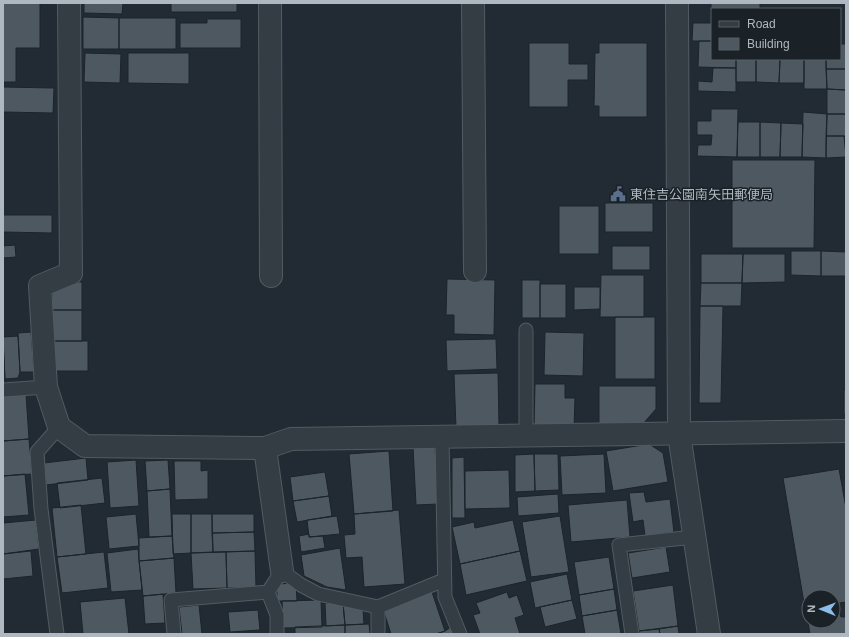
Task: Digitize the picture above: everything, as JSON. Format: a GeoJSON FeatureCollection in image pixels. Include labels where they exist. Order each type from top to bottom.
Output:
{"type":"FeatureCollection","features":[{"type":"Feature","properties":{"kind":"street"},"geometry":{"type":"LineString","coordinates":[[69,3],[71,273],[40,286],[46,387],[59,427],[85,446],[265,448],[291,439],[678,434],[846,430]]}},
{"type":"Feature","properties":{"kind":"street"},"geometry":{"type":"LineString","coordinates":[[270,3],[271,276]]}},
{"type":"Feature","properties":{"kind":"street"},"geometry":{"type":"LineString","coordinates":[[473,3],[475,271]]}},
{"type":"Feature","properties":{"kind":"street"},"geometry":{"type":"LineString","coordinates":[[677,3],[678,434],[709,634]]}},
{"type":"Feature","properties":{"kind":"street"},"geometry":{"type":"LineString","coordinates":[[265,448],[282,571]]}},
{"type":"Feature","properties":{"kind":"lane"},"geometry":{"type":"LineString","coordinates":[[526,330],[526,436]]}},
{"type":"Feature","properties":{"kind":"lane"},"geometry":{"type":"LineString","coordinates":[[3,390],[46,387]]}},
{"type":"Feature","properties":{"kind":"lane"},"geometry":{"type":"LineString","coordinates":[[57,634],[41,509],[37,452],[59,427]]}},
{"type":"Feature","properties":{"kind":"lane"},"geometry":{"type":"LineString","coordinates":[[442,437],[445,597],[460,634]]}},
{"type":"Feature","properties":{"kind":"lane"},"geometry":{"type":"LineString","coordinates":[[632,634],[619,545],[694,537]]}},
{"type":"Feature","properties":{"kind":"lane"},"geometry":{"type":"LineString","coordinates":[[268,592],[282,571],[301,585],[318,594],[378,607],[444,580]]}},
{"type":"Feature","properties":{"kind":"lane"},"geometry":{"type":"LineString","coordinates":[[174,634],[171,600],[268,592]]}},
{"type":"Feature","properties":{"kind":"lane"},"geometry":{"type":"LineString","coordinates":[[268,592],[277,615],[277,634]]}},
{"type":"Feature","properties":{"kind":"lane"},"geometry":{"type":"LineString","coordinates":[[378,607],[378,634]]}},
{"type":"Feature","properties":{"kind":"building"},"geometry":{"type":"Polygon","coordinates":[[[3,3],[40,3],[40,48],[16,48],[16,82],[3,82],[3,3]]]}},
{"type":"Feature","properties":{"kind":"building"},"geometry":{"type":"Polygon","coordinates":[[[84,3],[123,3],[122,14],[84,13],[84,3]]]}},
{"type":"Feature","properties":{"kind":"building"},"geometry":{"type":"Polygon","coordinates":[[[171,3],[237,3],[237,12],[171,12],[171,3]]]}},
{"type":"Feature","properties":{"kind":"building"},"geometry":{"type":"Polygon","coordinates":[[[711,3],[760,3],[760,8],[711,8],[711,3]]]}},
{"type":"Feature","properties":{"kind":"building"},"geometry":{"type":"Polygon","coordinates":[[[83,17],[119,18],[119,49],[83,49],[83,17]]]}},
{"type":"Feature","properties":{"kind":"building"},"geometry":{"type":"Polygon","coordinates":[[[119,18],[176,18],[176,49],[119,49],[119,18]]]}},
{"type":"Feature","properties":{"kind":"building"},"geometry":{"type":"Polygon","coordinates":[[[207,19],[241,19],[241,48],[180,48],[180,23],[207,23],[207,19]]]}},
{"type":"Feature","properties":{"kind":"building"},"geometry":{"type":"Polygon","coordinates":[[[693,23],[711,23],[711,41],[692,41],[693,23]]]}},
{"type":"Feature","properties":{"kind":"building"},"geometry":{"type":"Polygon","coordinates":[[[699,41],[711,41],[711,60],[736,60],[736,68],[698,67],[699,41]]]}},
{"type":"Feature","properties":{"kind":"building"},"geometry":{"type":"Polygon","coordinates":[[[529,43],[569,43],[569,64],[588,64],[588,80],[568,80],[568,107],[529,107],[529,43]]]}},
{"type":"Feature","properties":{"kind":"building"},"geometry":{"type":"Polygon","coordinates":[[[599,43],[647,43],[647,117],[599,117],[599,106],[594,106],[595,53],[599,53],[599,43]]]}},
{"type":"Feature","properties":{"kind":"building"},"geometry":{"type":"Polygon","coordinates":[[[841,44],[846,44],[846,69],[826,69],[826,60],[841,60],[841,44]]]}},
{"type":"Feature","properties":{"kind":"building"},"geometry":{"type":"Polygon","coordinates":[[[85,53],[121,54],[120,83],[84,82],[85,53]]]}},
{"type":"Feature","properties":{"kind":"building"},"geometry":{"type":"Polygon","coordinates":[[[128,53],[189,53],[189,84],[128,83],[128,53]]]}},
{"type":"Feature","properties":{"kind":"building"},"geometry":{"type":"Polygon","coordinates":[[[736,60],[756,60],[756,82],[736,82],[736,60]]]}},
{"type":"Feature","properties":{"kind":"building"},"geometry":{"type":"Polygon","coordinates":[[[756,60],[780,60],[779,83],[756,82],[756,60]]]}},
{"type":"Feature","properties":{"kind":"building"},"geometry":{"type":"Polygon","coordinates":[[[780,60],[804,60],[804,83],[779,83],[780,60]]]}},
{"type":"Feature","properties":{"kind":"building"},"geometry":{"type":"Polygon","coordinates":[[[804,60],[826,60],[827,89],[804,89],[804,60]]]}},
{"type":"Feature","properties":{"kind":"building"},"geometry":{"type":"Polygon","coordinates":[[[713,68],[736,68],[736,92],[698,91],[698,81],[712,82],[713,68]]]}},
{"type":"Feature","properties":{"kind":"building"},"geometry":{"type":"Polygon","coordinates":[[[826,69],[846,69],[846,90],[827,89],[826,69]]]}},
{"type":"Feature","properties":{"kind":"building"},"geometry":{"type":"Polygon","coordinates":[[[3,87],[54,88],[53,113],[3,112],[3,87]]]}},
{"type":"Feature","properties":{"kind":"building"},"geometry":{"type":"Polygon","coordinates":[[[827,89],[846,90],[846,114],[827,114],[827,89]]]}},
{"type":"Feature","properties":{"kind":"building"},"geometry":{"type":"Polygon","coordinates":[[[711,109],[738,109],[737,157],[697,156],[698,145],[711,145],[712,135],[697,135],[697,121],[711,121],[711,109]]]}},
{"type":"Feature","properties":{"kind":"building"},"geometry":{"type":"Polygon","coordinates":[[[803,112],[827,114],[826,158],[802,157],[803,112]]]}},
{"type":"Feature","properties":{"kind":"building"},"geometry":{"type":"Polygon","coordinates":[[[827,114],[846,114],[846,136],[826,136],[827,114]]]}},
{"type":"Feature","properties":{"kind":"building"},"geometry":{"type":"Polygon","coordinates":[[[738,122],[760,122],[760,157],[737,157],[738,122]]]}},
{"type":"Feature","properties":{"kind":"building"},"geometry":{"type":"Polygon","coordinates":[[[760,122],[781,123],[780,157],[760,157],[760,122]]]}},
{"type":"Feature","properties":{"kind":"building"},"geometry":{"type":"Polygon","coordinates":[[[781,123],[803,124],[802,157],[780,157],[781,123]]]}},
{"type":"Feature","properties":{"kind":"building"},"geometry":{"type":"Polygon","coordinates":[[[826,136],[844,136],[846,157],[826,158],[826,136]]]}},
{"type":"Feature","properties":{"kind":"building"},"geometry":{"type":"Polygon","coordinates":[[[732,160],[815,160],[814,248],[732,248],[732,160]]]}},
{"type":"Feature","properties":{"kind":"building"},"geometry":{"type":"Polygon","coordinates":[[[605,203],[653,203],[653,232],[605,232],[605,203]]]}},
{"type":"Feature","properties":{"kind":"building"},"geometry":{"type":"Polygon","coordinates":[[[559,206],[599,206],[599,254],[559,254],[559,206]]]}},
{"type":"Feature","properties":{"kind":"building"},"geometry":{"type":"Polygon","coordinates":[[[3,215],[52,215],[52,233],[3,232],[3,215]]]}},
{"type":"Feature","properties":{"kind":"building"},"geometry":{"type":"Polygon","coordinates":[[[15,245],[16,257],[3,258],[3,246],[15,245]]]}},
{"type":"Feature","properties":{"kind":"building"},"geometry":{"type":"Polygon","coordinates":[[[612,246],[650,246],[650,270],[612,270],[612,246]]]}},
{"type":"Feature","properties":{"kind":"building"},"geometry":{"type":"Polygon","coordinates":[[[791,251],[821,251],[821,276],[791,275],[791,251]]]}},
{"type":"Feature","properties":{"kind":"building"},"geometry":{"type":"Polygon","coordinates":[[[821,251],[846,252],[846,276],[821,276],[821,251]]]}},
{"type":"Feature","properties":{"kind":"building"},"geometry":{"type":"Polygon","coordinates":[[[701,254],[743,254],[742,283],[701,283],[701,254]]]}},
{"type":"Feature","properties":{"kind":"building"},"geometry":{"type":"Polygon","coordinates":[[[743,254],[785,254],[785,282],[742,283],[743,254]]]}},
{"type":"Feature","properties":{"kind":"building"},"geometry":{"type":"Polygon","coordinates":[[[601,275],[644,275],[644,317],[600,317],[601,275]]]}},
{"type":"Feature","properties":{"kind":"building"},"geometry":{"type":"Polygon","coordinates":[[[447,279],[495,280],[494,335],[454,334],[454,315],[446,315],[447,279]]]}},
{"type":"Feature","properties":{"kind":"building"},"geometry":{"type":"Polygon","coordinates":[[[522,280],[540,280],[540,318],[522,318],[522,280]]]}},
{"type":"Feature","properties":{"kind":"building"},"geometry":{"type":"Polygon","coordinates":[[[52,282],[82,282],[82,310],[52,310],[52,282]]]}},
{"type":"Feature","properties":{"kind":"building"},"geometry":{"type":"Polygon","coordinates":[[[701,283],[742,283],[741,306],[700,306],[701,283]]]}},
{"type":"Feature","properties":{"kind":"building"},"geometry":{"type":"Polygon","coordinates":[[[540,284],[566,284],[566,318],[540,318],[540,284]]]}},
{"type":"Feature","properties":{"kind":"building"},"geometry":{"type":"Polygon","coordinates":[[[574,287],[600,287],[600,309],[574,310],[574,287]]]}},
{"type":"Feature","properties":{"kind":"building"},"geometry":{"type":"Polygon","coordinates":[[[700,306],[723,306],[721,403],[699,403],[700,306]]]}},
{"type":"Feature","properties":{"kind":"building"},"geometry":{"type":"Polygon","coordinates":[[[52,310],[82,310],[82,341],[52,341],[52,310]]]}},
{"type":"Feature","properties":{"kind":"building"},"geometry":{"type":"Polygon","coordinates":[[[615,317],[655,317],[655,379],[615,379],[615,317]]]}},
{"type":"Feature","properties":{"kind":"building"},"geometry":{"type":"Polygon","coordinates":[[[31,332],[34,372],[20,372],[18,333],[31,332]]]}},
{"type":"Feature","properties":{"kind":"building"},"geometry":{"type":"Polygon","coordinates":[[[545,332],[584,333],[583,376],[544,375],[545,332]]]}},
{"type":"Feature","properties":{"kind":"building"},"geometry":{"type":"Polygon","coordinates":[[[18,336],[20,372],[18,378],[5,379],[3,337],[18,336]]]}},
{"type":"Feature","properties":{"kind":"building"},"geometry":{"type":"Polygon","coordinates":[[[496,339],[497,369],[447,371],[446,340],[496,339]]]}},
{"type":"Feature","properties":{"kind":"building"},"geometry":{"type":"Polygon","coordinates":[[[52,341],[88,341],[88,371],[52,371],[52,341]]]}},
{"type":"Feature","properties":{"kind":"building"},"geometry":{"type":"Polygon","coordinates":[[[3,344],[5,379],[3,379],[3,344]]]}},
{"type":"Feature","properties":{"kind":"building"},"geometry":{"type":"Polygon","coordinates":[[[498,373],[499,426],[456,428],[454,374],[498,373]]]}},
{"type":"Feature","properties":{"kind":"building"},"geometry":{"type":"Polygon","coordinates":[[[535,384],[565,384],[565,398],[575,398],[574,429],[534,428],[535,384]]]}},
{"type":"Feature","properties":{"kind":"building"},"geometry":{"type":"Polygon","coordinates":[[[599,386],[656,386],[656,409],[642,425],[599,425],[599,386]]]}},
{"type":"Feature","properties":{"kind":"building"},"geometry":{"type":"Polygon","coordinates":[[[844,390],[846,390],[846,414],[844,414],[844,390]]]}},
{"type":"Feature","properties":{"kind":"building"},"geometry":{"type":"Polygon","coordinates":[[[26,394],[29,439],[3,441],[3,396],[26,394]]]}},
{"type":"Feature","properties":{"kind":"building"},"geometry":{"type":"Polygon","coordinates":[[[29,439],[32,474],[3,476],[3,441],[29,439]]]}},
{"type":"Feature","properties":{"kind":"building"},"geometry":{"type":"Polygon","coordinates":[[[649,444],[663,453],[668,482],[613,491],[606,451],[649,444]]]}},
{"type":"Feature","properties":{"kind":"building"},"geometry":{"type":"Polygon","coordinates":[[[435,446],[438,504],[416,505],[413,447],[435,446]]]}},
{"type":"Feature","properties":{"kind":"building"},"geometry":{"type":"Polygon","coordinates":[[[389,451],[393,511],[354,514],[349,454],[389,451]]]}},
{"type":"Feature","properties":{"kind":"building"},"geometry":{"type":"Polygon","coordinates":[[[534,454],[535,491],[515,492],[515,455],[534,454]]]}},
{"type":"Feature","properties":{"kind":"building"},"geometry":{"type":"Polygon","coordinates":[[[534,454],[558,454],[559,490],[535,491],[534,454]]]}},
{"type":"Feature","properties":{"kind":"building"},"geometry":{"type":"Polygon","coordinates":[[[604,454],[606,493],[562,495],[560,456],[604,454]]]}},
{"type":"Feature","properties":{"kind":"building"},"geometry":{"type":"Polygon","coordinates":[[[464,457],[465,518],[452,518],[452,458],[464,457]]]}},
{"type":"Feature","properties":{"kind":"building"},"geometry":{"type":"Polygon","coordinates":[[[86,458],[88,480],[46,485],[44,463],[86,458]]]}},
{"type":"Feature","properties":{"kind":"building"},"geometry":{"type":"Polygon","coordinates":[[[136,460],[139,506],[110,508],[107,462],[136,460]]]}},
{"type":"Feature","properties":{"kind":"building"},"geometry":{"type":"Polygon","coordinates":[[[168,460],[170,489],[147,491],[145,461],[168,460]]]}},
{"type":"Feature","properties":{"kind":"building"},"geometry":{"type":"Polygon","coordinates":[[[174,461],[201,461],[201,471],[208,470],[208,499],[175,500],[174,461]]]}},
{"type":"Feature","properties":{"kind":"building"},"geometry":{"type":"Polygon","coordinates":[[[839,469],[846,508],[846,602],[841,603],[841,589],[802,589],[783,478],[839,469]]]}},
{"type":"Feature","properties":{"kind":"building"},"geometry":{"type":"Polygon","coordinates":[[[509,470],[510,508],[465,509],[465,471],[509,470]]]}},
{"type":"Feature","properties":{"kind":"building"},"geometry":{"type":"Polygon","coordinates":[[[325,472],[329,496],[293,501],[290,477],[325,472]]]}},
{"type":"Feature","properties":{"kind":"building"},"geometry":{"type":"Polygon","coordinates":[[[25,474],[29,515],[3,517],[3,476],[25,474]]]}},
{"type":"Feature","properties":{"kind":"building"},"geometry":{"type":"Polygon","coordinates":[[[102,478],[105,503],[60,508],[57,483],[102,478]]]}},
{"type":"Feature","properties":{"kind":"building"},"geometry":{"type":"Polygon","coordinates":[[[170,489],[172,536],[149,537],[147,491],[170,489]]]}},
{"type":"Feature","properties":{"kind":"building"},"geometry":{"type":"Polygon","coordinates":[[[644,492],[646,502],[670,499],[674,532],[645,536],[643,520],[633,522],[629,493],[644,492]]]}},
{"type":"Feature","properties":{"kind":"building"},"geometry":{"type":"Polygon","coordinates":[[[558,494],[559,513],[518,516],[517,497],[558,494]]]}},
{"type":"Feature","properties":{"kind":"building"},"geometry":{"type":"Polygon","coordinates":[[[329,496],[332,516],[297,522],[293,501],[329,496]]]}},
{"type":"Feature","properties":{"kind":"building"},"geometry":{"type":"Polygon","coordinates":[[[627,500],[630,537],[571,542],[568,505],[627,500]]]}},
{"type":"Feature","properties":{"kind":"building"},"geometry":{"type":"Polygon","coordinates":[[[81,505],[86,554],[57,557],[52,508],[81,505]]]}},
{"type":"Feature","properties":{"kind":"building"},"geometry":{"type":"Polygon","coordinates":[[[399,510],[405,584],[364,587],[362,557],[346,558],[344,535],[355,534],[354,514],[399,510]]]}},
{"type":"Feature","properties":{"kind":"building"},"geometry":{"type":"Polygon","coordinates":[[[136,514],[139,546],[109,549],[106,517],[136,514]]]}},
{"type":"Feature","properties":{"kind":"building"},"geometry":{"type":"Polygon","coordinates":[[[172,514],[191,514],[191,553],[173,554],[172,514]]]}},
{"type":"Feature","properties":{"kind":"building"},"geometry":{"type":"Polygon","coordinates":[[[191,514],[212,514],[213,552],[191,553],[191,514]]]}},
{"type":"Feature","properties":{"kind":"building"},"geometry":{"type":"Polygon","coordinates":[[[212,514],[254,514],[254,532],[212,533],[212,514]]]}},
{"type":"Feature","properties":{"kind":"building"},"geometry":{"type":"Polygon","coordinates":[[[337,516],[340,534],[309,537],[307,520],[337,516]]]}},
{"type":"Feature","properties":{"kind":"building"},"geometry":{"type":"Polygon","coordinates":[[[560,516],[569,572],[531,577],[522,522],[560,516]]]}},
{"type":"Feature","properties":{"kind":"building"},"geometry":{"type":"Polygon","coordinates":[[[36,520],[39,549],[3,554],[3,523],[36,520]]]}},
{"type":"Feature","properties":{"kind":"building"},"geometry":{"type":"Polygon","coordinates":[[[513,520],[520,551],[460,564],[452,527],[474,522],[475,528],[513,520]]]}},
{"type":"Feature","properties":{"kind":"building"},"geometry":{"type":"Polygon","coordinates":[[[254,532],[255,551],[213,552],[212,533],[254,532]]]}},
{"type":"Feature","properties":{"kind":"building"},"geometry":{"type":"Polygon","coordinates":[[[309,534],[309,537],[323,536],[325,548],[301,552],[299,536],[309,534]]]}},
{"type":"Feature","properties":{"kind":"building"},"geometry":{"type":"Polygon","coordinates":[[[172,536],[174,558],[139,561],[139,538],[172,536]]]}},
{"type":"Feature","properties":{"kind":"building"},"geometry":{"type":"Polygon","coordinates":[[[666,547],[670,572],[632,578],[628,553],[666,547]]]}},
{"type":"Feature","properties":{"kind":"building"},"geometry":{"type":"Polygon","coordinates":[[[340,548],[346,590],[327,587],[304,576],[301,555],[340,548]]]}},
{"type":"Feature","properties":{"kind":"building"},"geometry":{"type":"Polygon","coordinates":[[[138,549],[142,590],[111,592],[107,553],[138,549]]]}},
{"type":"Feature","properties":{"kind":"building"},"geometry":{"type":"Polygon","coordinates":[[[31,551],[33,576],[3,579],[3,554],[31,551]]]}},
{"type":"Feature","properties":{"kind":"building"},"geometry":{"type":"Polygon","coordinates":[[[255,551],[256,587],[227,588],[226,552],[255,551]]]}},
{"type":"Feature","properties":{"kind":"building"},"geometry":{"type":"Polygon","coordinates":[[[520,551],[527,581],[466,595],[460,564],[520,551]]]}},
{"type":"Feature","properties":{"kind":"building"},"geometry":{"type":"Polygon","coordinates":[[[104,552],[108,588],[62,593],[57,557],[104,552]]]}},
{"type":"Feature","properties":{"kind":"building"},"geometry":{"type":"Polygon","coordinates":[[[226,552],[227,588],[193,589],[191,553],[226,552]]]}},
{"type":"Feature","properties":{"kind":"building"},"geometry":{"type":"Polygon","coordinates":[[[609,557],[614,589],[579,595],[574,562],[609,557]]]}},
{"type":"Feature","properties":{"kind":"building"},"geometry":{"type":"Polygon","coordinates":[[[174,558],[176,593],[143,596],[139,561],[174,558]]]}},
{"type":"Feature","properties":{"kind":"building"},"geometry":{"type":"Polygon","coordinates":[[[567,574],[572,600],[535,608],[530,582],[567,574]]]}},
{"type":"Feature","properties":{"kind":"building"},"geometry":{"type":"Polygon","coordinates":[[[296,583],[297,601],[277,601],[277,584],[296,583]]]}},
{"type":"Feature","properties":{"kind":"building"},"geometry":{"type":"Polygon","coordinates":[[[673,585],[678,626],[639,631],[633,591],[673,585]]]}},
{"type":"Feature","properties":{"kind":"building"},"geometry":{"type":"Polygon","coordinates":[[[614,589],[617,610],[582,616],[579,595],[614,589]]]}},
{"type":"Feature","properties":{"kind":"building"},"geometry":{"type":"Polygon","coordinates":[[[432,592],[445,631],[436,634],[391,634],[383,609],[432,592]]]}},
{"type":"Feature","properties":{"kind":"building"},"geometry":{"type":"Polygon","coordinates":[[[507,592],[509,598],[517,595],[524,615],[515,618],[520,634],[480,634],[473,615],[480,613],[476,603],[507,592]]]}},
{"type":"Feature","properties":{"kind":"building"},"geometry":{"type":"Polygon","coordinates":[[[163,594],[165,623],[145,624],[143,596],[163,594]]]}},
{"type":"Feature","properties":{"kind":"building"},"geometry":{"type":"Polygon","coordinates":[[[125,598],[129,634],[83,634],[80,602],[125,598]]]}},
{"type":"Feature","properties":{"kind":"building"},"geometry":{"type":"Polygon","coordinates":[[[321,600],[322,627],[283,628],[282,601],[321,600]]]}},
{"type":"Feature","properties":{"kind":"building"},"geometry":{"type":"Polygon","coordinates":[[[572,600],[577,619],[545,627],[540,607],[572,600]]]}},
{"type":"Feature","properties":{"kind":"building"},"geometry":{"type":"Polygon","coordinates":[[[325,603],[343,603],[345,625],[326,626],[325,603]]]}},
{"type":"Feature","properties":{"kind":"building"},"geometry":{"type":"Polygon","coordinates":[[[343,603],[363,609],[364,624],[345,625],[343,603]]]}},
{"type":"Feature","properties":{"kind":"building"},"geometry":{"type":"Polygon","coordinates":[[[199,605],[202,634],[182,634],[179,607],[199,605]]]}},
{"type":"Feature","properties":{"kind":"building"},"geometry":{"type":"Polygon","coordinates":[[[258,610],[260,630],[230,632],[228,612],[258,610]]]}},
{"type":"Feature","properties":{"kind":"building"},"geometry":{"type":"Polygon","coordinates":[[[617,610],[621,634],[585,634],[582,616],[617,610]]]}},
{"type":"Feature","properties":{"kind":"building"},"geometry":{"type":"Polygon","coordinates":[[[841,617],[846,617],[846,634],[810,634],[809,629],[841,629],[841,617]]]}},
{"type":"Feature","properties":{"kind":"building"},"geometry":{"type":"Polygon","coordinates":[[[369,624],[370,634],[345,634],[345,625],[369,624]]]}},
{"type":"Feature","properties":{"kind":"building"},"geometry":{"type":"Polygon","coordinates":[[[345,625],[345,634],[295,634],[295,627],[345,625]]]}},
{"type":"Feature","properties":{"kind":"building"},"geometry":{"type":"Polygon","coordinates":[[[678,626],[679,634],[660,634],[659,629],[678,626]]]}},
{"type":"Feature","properties":{"kind":"building"},"geometry":{"type":"Polygon","coordinates":[[[451,627],[454,634],[436,634],[445,631],[451,627]]]}},
{"type":"Feature","properties":{"kind":"building"},"geometry":{"type":"Polygon","coordinates":[[[659,629],[660,634],[639,634],[639,631],[659,629]]]}},
{"type":"Feature","properties":{"kind":"place","name":"東住吉公園南矢田郵便局"},"geometry":{"type":"Point","coordinates":[618,194]}}]}
